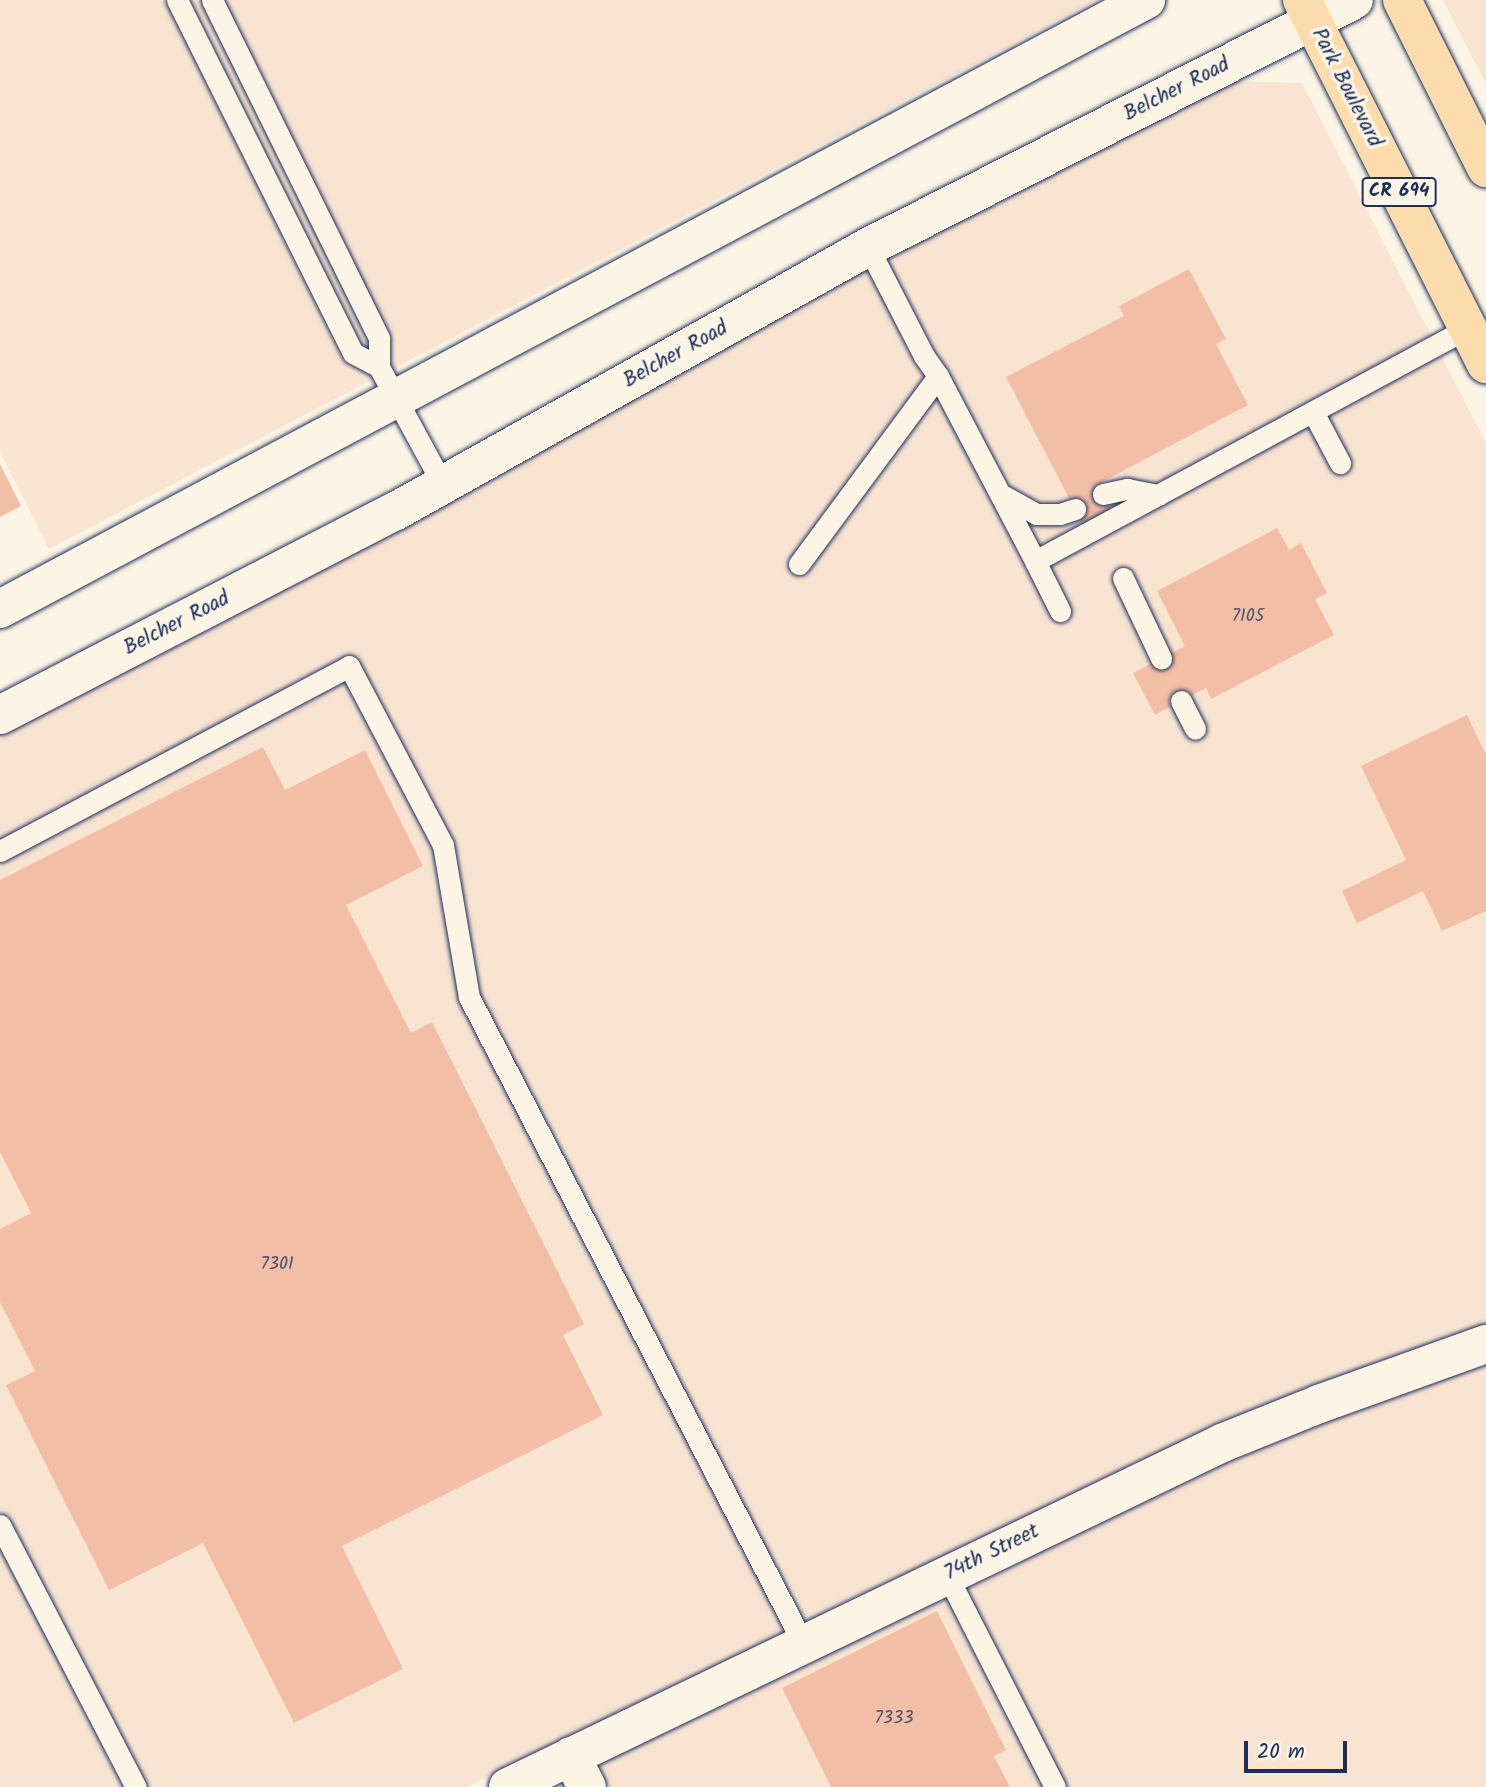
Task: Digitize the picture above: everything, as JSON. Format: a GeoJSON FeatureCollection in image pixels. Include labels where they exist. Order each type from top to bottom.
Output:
{"type":"FeatureCollection","features":[{"type":"Feature","properties":{"kind":"main road","name":"Belcher Road"},"geometry":{"type":"LineString","coordinates":[[0,715],[443,485],[868,247],[1307,10],[1354,0]]}},
{"type":"Feature","properties":{"kind":"main road"},"geometry":{"type":"LineString","coordinates":[[1402,0],[1486,168]]}},
{"type":"Feature","properties":{"kind":"main road"},"geometry":{"type":"LineString","coordinates":[[0,609],[387,382],[1128,4]]}},
{"type":"Feature","properties":{"kind":"main road","name":"Park Boulevard"},"geometry":{"type":"LineString","coordinates":[[1307,10],[1486,364]]}},
{"type":"Feature","properties":{"kind":"main road","name":"74th Street"},"geometry":{"type":"LineString","coordinates":[[508,1787],[579,1771],[803,1643],[1222,1443],[1320,1404],[1486,1344]]}},
{"type":"Feature","properties":{"kind":"lane"},"geometry":{"type":"LineString","coordinates":[[177,0],[353,352],[387,382]]}},
{"type":"Feature","properties":{"kind":"lane"},"geometry":{"type":"LineString","coordinates":[[212,0],[379,338],[387,382],[443,485]]}},
{"type":"Feature","properties":{"kind":"lane"},"geometry":{"type":"LineString","coordinates":[[868,247],[924,356],[938,376],[1002,495],[1060,611]]}},
{"type":"Feature","properties":{"kind":"lane"},"geometry":{"type":"LineString","coordinates":[[1035,561],[1468,328]]}},
{"type":"Feature","properties":{"kind":"lane"},"geometry":{"type":"LineString","coordinates":[[799,564],[938,376]]}},
{"type":"Feature","properties":{"kind":"lane"},"geometry":{"type":"LineString","coordinates":[[1313,412],[1340,463]]}},
{"type":"Feature","properties":{"kind":"lane"},"geometry":{"type":"LineString","coordinates":[[1103,494],[1127,489],[1158,495]]}},
{"type":"Feature","properties":{"kind":"lane"},"geometry":{"type":"LineString","coordinates":[[1002,495],[1036,514],[1060,514],[1075,509]]}},
{"type":"Feature","properties":{"kind":"lane"},"geometry":{"type":"LineString","coordinates":[[1122,578],[1161,659]]}},
{"type":"Feature","properties":{"kind":"lane"},"geometry":{"type":"LineString","coordinates":[[0,851],[349,666],[443,845],[469,997],[803,1643]]}},
{"type":"Feature","properties":{"kind":"lane"},"geometry":{"type":"LineString","coordinates":[[1181,701],[1195,729]]}},
{"type":"Feature","properties":{"kind":"lane"},"geometry":{"type":"LineString","coordinates":[[0,1525],[136,1787]]}},
{"type":"Feature","properties":{"kind":"lane"},"geometry":{"type":"LineString","coordinates":[[947,1574],[1055,1787]]}},
{"type":"Feature","properties":{"kind":"shaded area"},"geometry":{"type":"Polygon","coordinates":[[[0,0],[1097,0],[49,549],[0,452],[0,0]]]}},
{"type":"Feature","properties":{"kind":"shaded area"},"geometry":{"type":"Polygon","coordinates":[[[1443,0],[1486,0],[1486,84],[1443,0]]]}},
{"type":"Feature","properties":{"kind":"shaded area"},"geometry":{"type":"Polygon","coordinates":[[[1233,81],[1302,83],[1486,443],[1486,1326],[581,1731],[467,1787],[0,1787],[0,735],[404,527],[876,263],[1233,81]]]}},
{"type":"Feature","properties":{"kind":"shaded area"},"geometry":{"type":"Polygon","coordinates":[[[1486,1363],[1486,1787],[609,1787],[597,1763],[1229,1459],[1326,1420],[1486,1363]]]}},
{"type":"Feature","properties":{"kind":"building"},"geometry":{"type":"Polygon","coordinates":[[[1189,269],[1226,339],[1216,344],[1248,405],[1098,484],[1112,512],[1084,527],[1006,377],[1124,316],[1119,306],[1189,269]]]}},
{"type":"Feature","properties":{"kind":"building"},"geometry":{"type":"Polygon","coordinates":[[[0,464],[21,506],[0,517],[0,464]]]}},
{"type":"Feature","properties":{"kind":"building"},"geometry":{"type":"Polygon","coordinates":[[[1277,528],[1289,550],[1301,543],[1327,593],[1315,599],[1334,635],[1211,699],[1206,688],[1155,715],[1133,673],[1185,646],[1157,591],[1277,528]]]}},
{"type":"Feature","properties":{"kind":"building"},"geometry":{"type":"Polygon","coordinates":[[[1467,715],[1486,755],[1486,911],[1442,931],[1423,891],[1357,923],[1342,891],[1406,860],[1361,766],[1467,715]]]}},
{"type":"Feature","properties":{"kind":"building"},"geometry":{"type":"Polygon","coordinates":[[[263,747],[285,790],[365,750],[423,866],[346,905],[411,1033],[432,1022],[584,1324],[563,1335],[603,1415],[342,1546],[403,1669],[294,1723],[203,1543],[109,1590],[6,1385],[35,1371],[0,1302],[0,1229],[31,1213],[0,1152],[0,880],[263,747]]]}},
{"type":"Feature","properties":{"kind":"building"},"geometry":{"type":"Polygon","coordinates":[[[937,1611],[1006,1750],[994,1756],[1010,1787],[831,1787],[782,1688],[937,1611]]]}}]}
